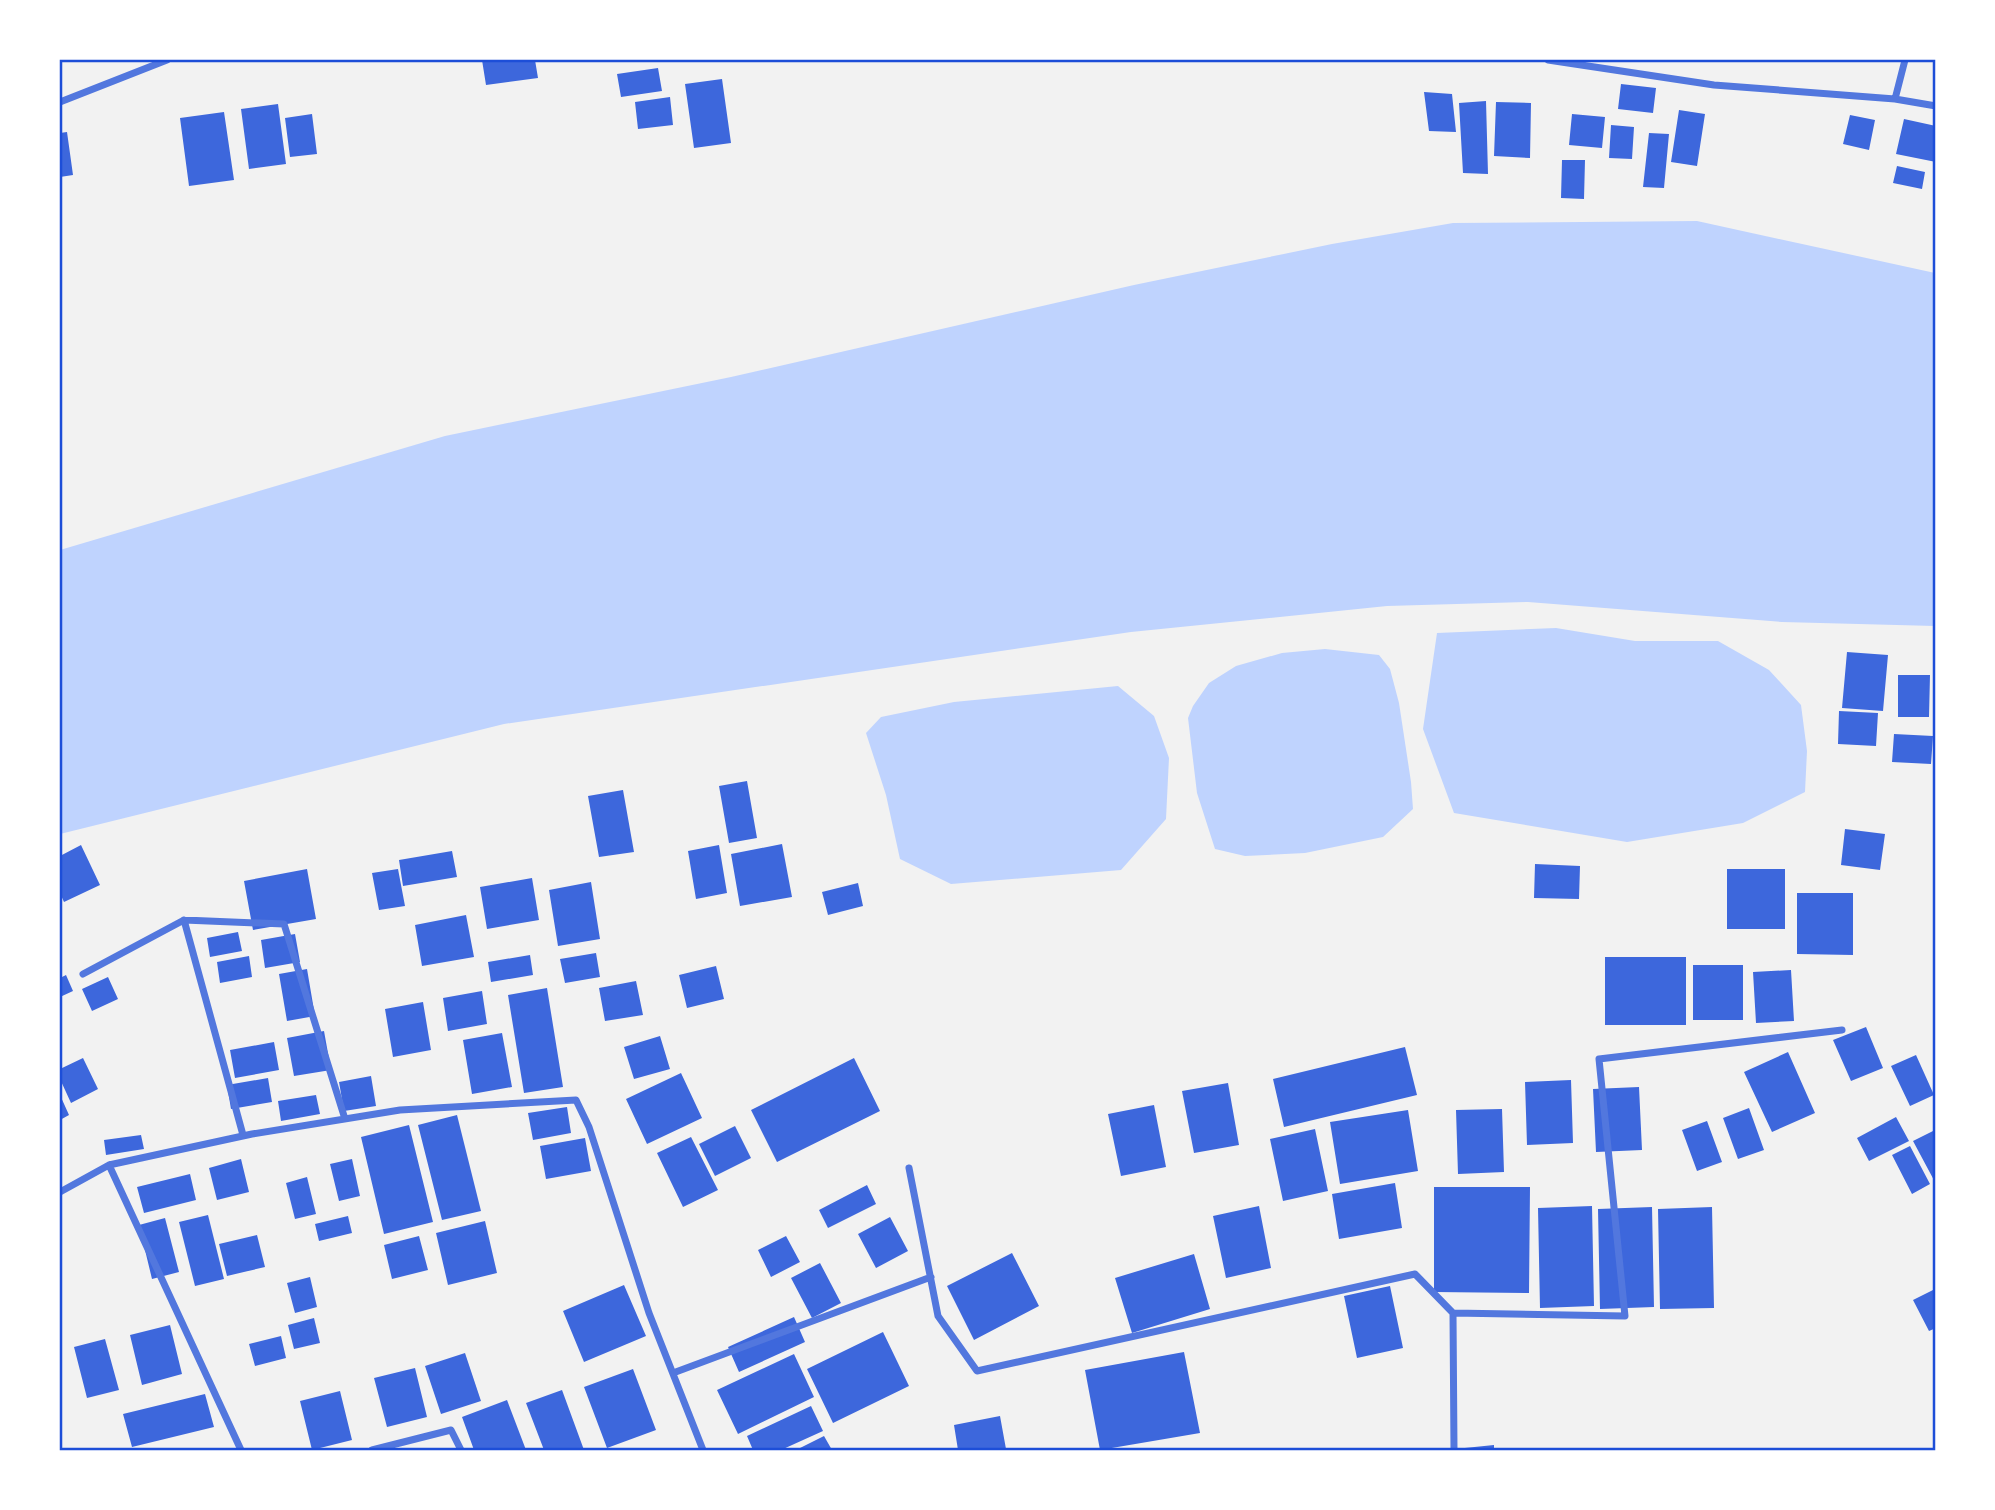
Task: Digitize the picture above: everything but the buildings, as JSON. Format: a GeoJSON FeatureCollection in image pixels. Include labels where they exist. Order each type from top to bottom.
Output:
{"type":"FeatureCollection","features":[{"type":"Feature","properties":{"kind":"street"},"geometry":{"type":"LineString","coordinates":[[60,102],[167,60]]}},
{"type":"Feature","properties":{"kind":"street"},"geometry":{"type":"LineString","coordinates":[[1548,60],[1714,85],[1895,99],[1936,106]]}},
{"type":"Feature","properties":{"kind":"street"},"geometry":{"type":"LineString","coordinates":[[1895,99],[1905,60]]}},
{"type":"Feature","properties":{"kind":"street"},"geometry":{"type":"LineString","coordinates":[[83,974],[184,920],[284,924],[345,1119]]}},
{"type":"Feature","properties":{"kind":"street"},"geometry":{"type":"LineString","coordinates":[[184,920],[243,1136]]}},
{"type":"Feature","properties":{"kind":"street"},"geometry":{"type":"LineString","coordinates":[[1453,1313],[1625,1316],[1599,1059],[1842,1030]]}},
{"type":"Feature","properties":{"kind":"street"},"geometry":{"type":"LineString","coordinates":[[60,1192],[109,1165],[243,1136],[400,1110],[576,1100],[589,1127],[649,1313],[703,1451]]}},
{"type":"Feature","properties":{"kind":"street"},"geometry":{"type":"LineString","coordinates":[[109,1165],[240,1451]]}},
{"type":"Feature","properties":{"kind":"street"},"geometry":{"type":"LineString","coordinates":[[909,1168],[938,1316],[977,1371],[1415,1274],[1453,1313],[1454,1451]]}},
{"type":"Feature","properties":{"kind":"street"},"geometry":{"type":"LineString","coordinates":[[673,1373],[930,1277]]}},
{"type":"Feature","properties":{"kind":"street"},"geometry":{"type":"LineString","coordinates":[[372,1451],[452,1430],[461,1451]]}},
{"type":"Feature","properties":{"kind":"water"},"geometry":{"type":"Polygon","coordinates":[[[1697,221],[1935,273],[1935,626],[1782,622],[1528,602],[1387,606],[1131,632],[504,724],[60,834],[60,550],[445,436],[731,377],[1134,285],[1332,244],[1453,223],[1697,221]]]}},
{"type":"Feature","properties":{"kind":"water"},"geometry":{"type":"Polygon","coordinates":[[[1556,628],[1635,641],[1718,641],[1769,670],[1801,705],[1807,751],[1805,792],[1743,823],[1627,842],[1454,813],[1423,729],[1437,633],[1556,628]]]}},
{"type":"Feature","properties":{"kind":"water"},"geometry":{"type":"Polygon","coordinates":[[[1325,649],[1379,655],[1390,669],[1399,703],[1413,809],[1383,837],[1305,853],[1245,856],[1215,849],[1197,793],[1188,718],[1193,706],[1209,683],[1236,666],[1282,653],[1325,649]]]}},
{"type":"Feature","properties":{"kind":"water"},"geometry":{"type":"Polygon","coordinates":[[[1118,686],[1154,716],[1169,758],[1166,819],[1121,870],[951,884],[900,859],[886,795],[866,733],[881,717],[954,702],[1118,686]]]}}]}
